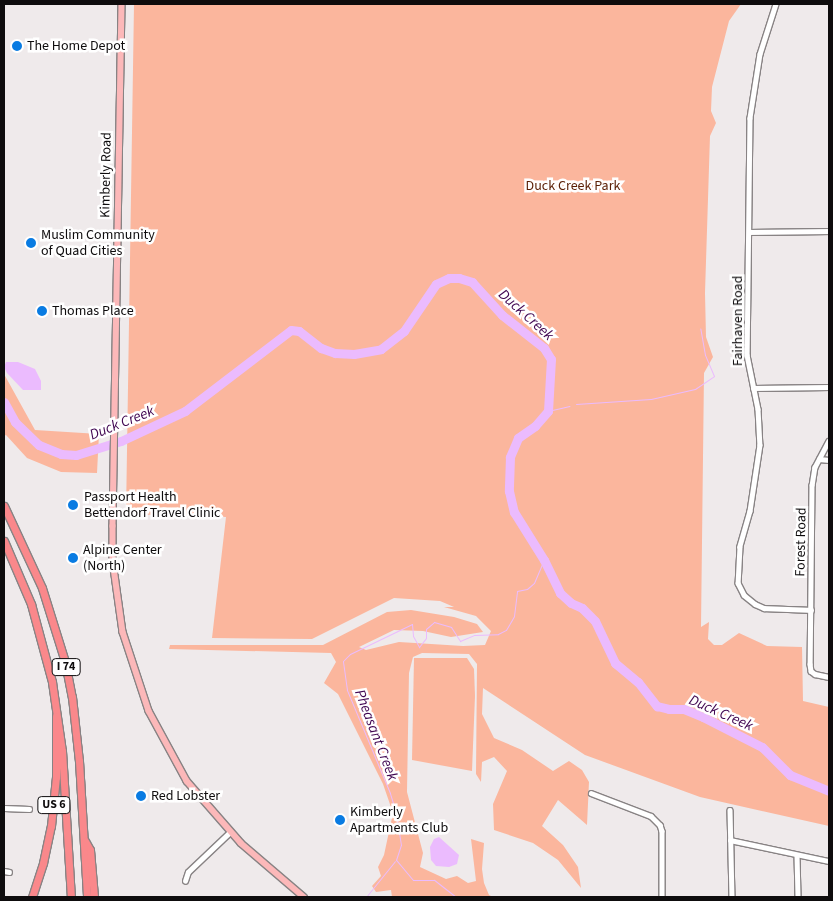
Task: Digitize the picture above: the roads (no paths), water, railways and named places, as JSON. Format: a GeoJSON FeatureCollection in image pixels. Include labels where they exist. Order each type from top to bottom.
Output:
{"type":"FeatureCollection","features":[{"type":"Feature","properties":{"kind":"highway","name":"I 74"},"geometry":{"type":"LineString","coordinates":[[4,506],[42,588],[65,662],[76,732],[87,897]]}},
{"type":"Feature","properties":{"kind":"highway","name":"I 74"},"geometry":{"type":"LineString","coordinates":[[4,541],[25,588],[37,622],[51,674],[62,759],[71,897]]}},
{"type":"Feature","properties":{"kind":"highway","name":"US 6"},"geometry":{"type":"LineString","coordinates":[[32,897],[43,863],[51,826],[56,777],[54,727],[57,711]]}},
{"type":"Feature","properties":{"kind":"highway"},"geometry":{"type":"LineString","coordinates":[[84,838],[90,850],[94,897]]}},
{"type":"Feature","properties":{"kind":"main road","name":"Kimberly Road"},"geometry":{"type":"LineString","coordinates":[[122,4],[113,463],[114,561],[120,616],[140,687],[162,737],[187,781],[230,832],[304,897]]}},
{"type":"Feature","properties":{"kind":"street","name":"Fairhaven Road"},"geometry":{"type":"LineString","coordinates":[[776,4],[760,54],[750,118],[747,355],[758,409],[760,444],[750,511],[740,547],[738,582],[744,595],[755,604],[764,608],[811,610]]}},
{"type":"Feature","properties":{"kind":"street"},"geometry":{"type":"LineString","coordinates":[[750,232],[829,231]]}},
{"type":"Feature","properties":{"kind":"street"},"geometry":{"type":"LineString","coordinates":[[753,388],[829,387]]}},
{"type":"Feature","properties":{"kind":"street","name":"Forest Road"},"geometry":{"type":"LineString","coordinates":[[829,441],[815,467],[812,485],[810,648],[811,671],[829,676]]}},
{"type":"Feature","properties":{"kind":"street"},"geometry":{"type":"LineString","coordinates":[[819,460],[829,460]]}},
{"type":"Feature","properties":{"kind":"street"},"geometry":{"type":"LineString","coordinates":[[591,793],[651,816],[660,825],[662,831],[662,897]]}},
{"type":"Feature","properties":{"kind":"street"},"geometry":{"type":"LineString","coordinates":[[4,808],[30,809]]}},
{"type":"Feature","properties":{"kind":"street"},"geometry":{"type":"LineString","coordinates":[[730,810],[732,897]]}},
{"type":"Feature","properties":{"kind":"street"},"geometry":{"type":"LineString","coordinates":[[185,881],[188,872],[230,832]]}},
{"type":"Feature","properties":{"kind":"street"},"geometry":{"type":"LineString","coordinates":[[730,840],[829,862]]}},
{"type":"Feature","properties":{"kind":"street"},"geometry":{"type":"LineString","coordinates":[[797,855],[798,897]]}},
{"type":"Feature","properties":{"kind":"waterway","name":"Duck Creek"},"geometry":{"type":"LineString","coordinates":[[4,402],[15,422],[39,445],[61,454],[76,455],[121,441],[185,411],[291,330],[299,331],[321,348],[335,353],[354,354],[381,349],[404,331],[436,284],[449,278],[459,278],[472,282],[502,315],[544,348],[551,359],[548,411],[535,426],[518,438],[510,457],[509,491],[514,512],[544,560],[560,593],[571,603],[582,608],[595,621],[615,663],[638,682],[657,706],[669,709],[684,709],[703,717],[762,747],[790,775],[829,791]]}},
{"type":"Feature","properties":{"kind":"waterway"},"geometry":{"type":"LineString","coordinates":[[576,404],[651,399],[695,389],[714,376],[705,355],[700,328]]}},
{"type":"Feature","properties":{"kind":"waterway"},"geometry":{"type":"LineString","coordinates":[[548,411],[569,406]]}},
{"type":"Feature","properties":{"kind":"waterway","name":"Pheasant Creek"},"geometry":{"type":"LineString","coordinates":[[456,897],[434,880],[413,880],[396,860],[401,845],[396,813],[390,793],[347,690],[343,661],[350,654],[412,624],[413,636],[419,647],[426,638],[426,629],[434,622],[451,627],[460,641],[474,635],[498,634],[506,630],[514,616],[517,591],[527,589],[534,583],[544,560]]}},
{"type":"Feature","properties":{"kind":"waterway"},"geometry":{"type":"LineString","coordinates":[[366,897],[395,861]]}},
{"type":"Feature","properties":{"kind":"place","name":"The Home Depot"},"geometry":{"type":"Point","coordinates":[17,46]}},
{"type":"Feature","properties":{"kind":"place","name":"Muslim Community of Quad Cities"},"geometry":{"type":"Point","coordinates":[31,243]}},
{"type":"Feature","properties":{"kind":"place","name":"Thomas Place"},"geometry":{"type":"Point","coordinates":[42,311]}},
{"type":"Feature","properties":{"kind":"place","name":"Passport Health Bettendorf Travel Clinic"},"geometry":{"type":"Point","coordinates":[73,505]}},
{"type":"Feature","properties":{"kind":"place","name":"Alpine Center (North)"},"geometry":{"type":"Point","coordinates":[73,558]}},
{"type":"Feature","properties":{"kind":"place","name":"Red Lobster"},"geometry":{"type":"Point","coordinates":[141,796]}},
{"type":"Feature","properties":{"kind":"place","name":"Kimberly Apartments Club"},"geometry":{"type":"Point","coordinates":[340,820]}},
{"type":"Feature","properties":{"kind":"park label","name":"Duck Creek Park"},"geometry":{"type":"Point","coordinates":[573,186]}}]}
